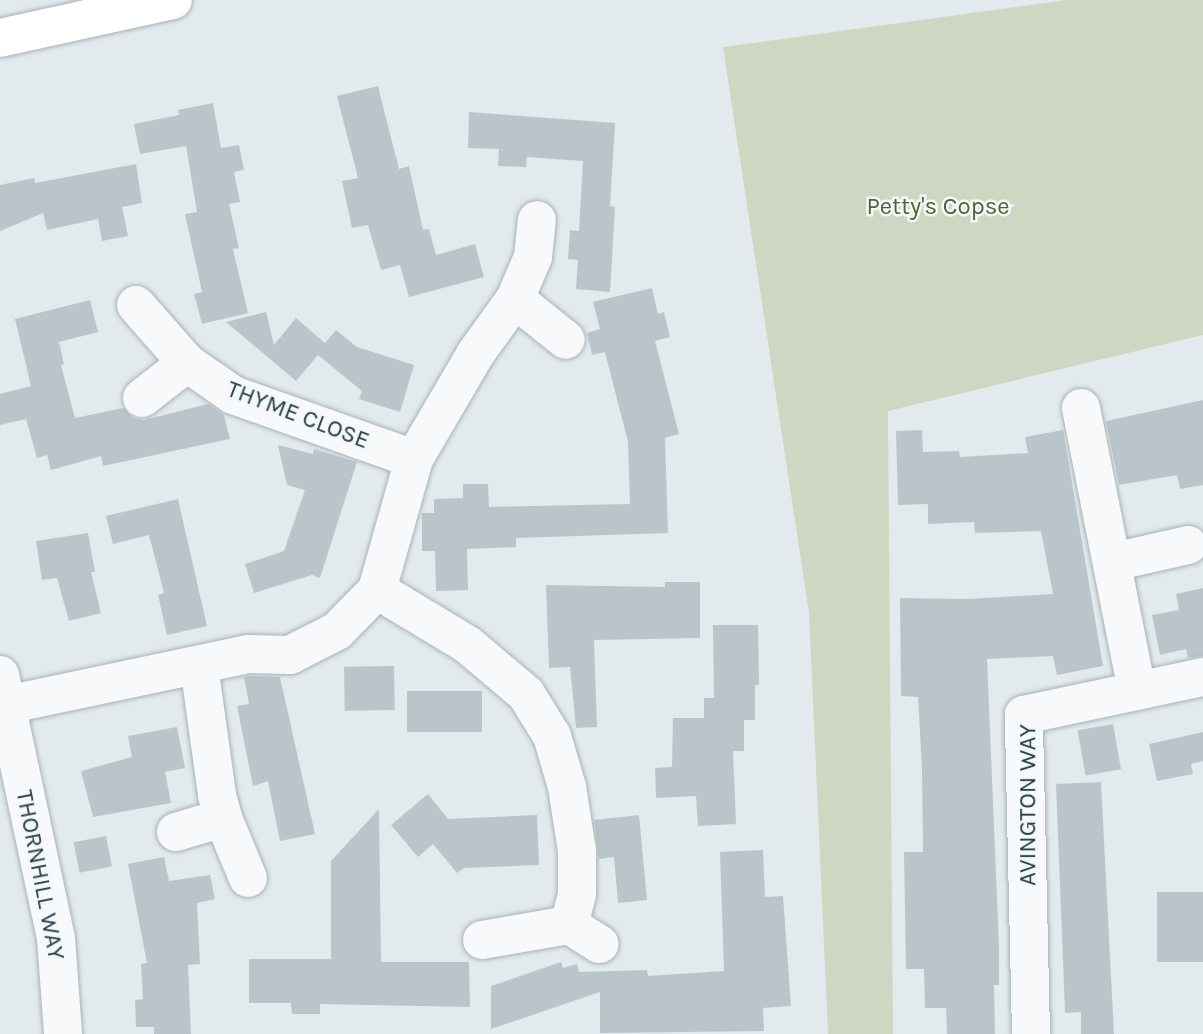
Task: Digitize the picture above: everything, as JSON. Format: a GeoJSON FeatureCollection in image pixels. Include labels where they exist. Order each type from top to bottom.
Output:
{"type":"FeatureCollection","features":[{"type":"Feature","properties":{"kind":"street"},"geometry":{"type":"LineString","coordinates":[[0,38],[173,0]]}},
{"type":"Feature","properties":{"kind":"street"},"geometry":{"type":"LineString","coordinates":[[3,690],[199,665],[249,654],[290,655],[337,631],[377,590],[414,460],[476,353],[515,299],[533,257],[537,220]]}},
{"type":"Feature","properties":{"kind":"street","name":"THYME CLOSE"},"geometry":{"type":"LineString","coordinates":[[135,294],[187,363],[233,395],[414,460]]}},
{"type":"Feature","properties":{"kind":"street"},"geometry":{"type":"LineString","coordinates":[[515,299],[566,340]]}},
{"type":"Feature","properties":{"kind":"street"},"geometry":{"type":"LineString","coordinates":[[142,398],[187,363]]}},
{"type":"Feature","properties":{"kind":"street"},"geometry":{"type":"LineString","coordinates":[[1081,408],[1137,690]]}},
{"type":"Feature","properties":{"kind":"street"},"geometry":{"type":"LineString","coordinates":[[1113,562],[1188,545]]}},
{"type":"Feature","properties":{"kind":"street"},"geometry":{"type":"LineString","coordinates":[[377,590],[468,645],[526,694],[552,736],[567,787],[578,851],[577,894],[584,935],[482,940]]}},
{"type":"Feature","properties":{"kind":"street"},"geometry":{"type":"LineString","coordinates":[[199,665],[223,818],[248,878]]}},
{"type":"Feature","properties":{"kind":"street","name":"AVINGTON WAY"},"geometry":{"type":"LineString","coordinates":[[1031,1034],[1024,715],[1203,677]]}},
{"type":"Feature","properties":{"kind":"street","name":"THORNHILL WAY"},"geometry":{"type":"LineString","coordinates":[[3,690],[56,938],[63,1034]]}},
{"type":"Feature","properties":{"kind":"street"},"geometry":{"type":"LineString","coordinates":[[176,832],[223,818]]}},
{"type":"Feature","properties":{"kind":"green space","name":"Petty's Copse"},"geometry":{"type":"Polygon","coordinates":[[[1067,0],[1203,0],[1203,335],[888,411],[893,1034],[828,1034],[809,613],[723,47],[1067,0]]]}},
{"type":"Feature","properties":{"kind":"building"},"geometry":{"type":"Polygon","coordinates":[[[378,86],[399,169],[409,166],[423,230],[429,229],[436,255],[475,244],[484,277],[409,297],[400,265],[381,270],[368,225],[352,228],[342,181],[358,178],[337,96],[378,86]]]}},
{"type":"Feature","properties":{"kind":"building"},"geometry":{"type":"Polygon","coordinates":[[[213,103],[221,148],[239,145],[244,170],[234,172],[240,202],[229,204],[239,248],[233,249],[248,313],[202,324],[194,294],[202,292],[185,214],[197,212],[186,146],[140,154],[134,124],[179,115],[178,110],[213,103]]]}},
{"type":"Feature","properties":{"kind":"building"},"geometry":{"type":"Polygon","coordinates":[[[469,112],[615,123],[610,206],[615,207],[610,292],[576,289],[578,260],[568,259],[570,230],[579,231],[583,161],[527,157],[526,167],[498,166],[499,149],[468,148],[469,112]]]}},
{"type":"Feature","properties":{"kind":"building"},"geometry":{"type":"Polygon","coordinates":[[[136,164],[142,203],[122,207],[128,236],[102,241],[98,219],[47,230],[43,213],[0,231],[0,185],[34,178],[35,183],[136,164]]]}},
{"type":"Feature","properties":{"kind":"building"},"geometry":{"type":"Polygon","coordinates":[[[652,288],[658,314],[664,312],[670,337],[655,341],[679,434],[665,438],[668,533],[516,538],[516,547],[467,549],[468,590],[436,591],[435,551],[422,551],[422,513],[434,513],[434,499],[463,498],[463,484],[488,484],[489,507],[630,504],[628,442],[605,352],[592,355],[587,333],[600,329],[593,302],[652,288]]]}},
{"type":"Feature","properties":{"kind":"building"},"geometry":{"type":"Polygon","coordinates":[[[90,300],[98,332],[59,342],[64,364],[61,365],[75,418],[123,408],[133,418],[144,420],[208,404],[224,415],[230,439],[103,466],[101,456],[51,470],[47,455],[37,458],[26,419],[0,425],[0,394],[31,386],[15,319],[90,300]]]}},
{"type":"Feature","properties":{"kind":"building"},"geometry":{"type":"Polygon","coordinates":[[[266,312],[274,345],[296,318],[325,343],[336,330],[357,347],[414,365],[400,412],[359,399],[362,391],[318,355],[296,381],[226,322],[266,312]]]}},
{"type":"Feature","properties":{"kind":"building"},"geometry":{"type":"Polygon","coordinates":[[[1203,400],[1203,485],[1180,489],[1177,475],[1119,485],[1106,421],[1203,400]]]}},
{"type":"Feature","properties":{"kind":"building"},"geometry":{"type":"Polygon","coordinates":[[[922,430],[923,452],[959,451],[960,457],[1028,453],[1025,437],[1063,430],[1103,666],[1057,675],[1053,656],[987,659],[999,946],[999,985],[994,985],[995,1034],[947,1034],[946,1008],[925,1008],[924,969],[906,969],[904,852],[923,852],[922,769],[918,697],[901,696],[900,598],[967,599],[1053,594],[1041,531],[975,533],[974,522],[928,524],[928,504],[898,505],[896,431],[922,430]]]}},
{"type":"Feature","properties":{"kind":"building"},"geometry":{"type":"Polygon","coordinates":[[[278,445],[313,454],[314,449],[357,462],[320,578],[312,575],[254,593],[245,564],[284,551],[305,490],[287,485],[278,445]]]}},
{"type":"Feature","properties":{"kind":"building"},"geometry":{"type":"Polygon","coordinates":[[[178,499],[207,626],[167,635],[158,595],[164,593],[149,535],[113,544],[106,516],[178,499]]]}},
{"type":"Feature","properties":{"kind":"building"},"geometry":{"type":"Polygon","coordinates":[[[88,533],[95,572],[91,572],[101,613],[69,621],[57,578],[42,580],[36,541],[88,533]]]}},
{"type":"Feature","properties":{"kind":"building"},"geometry":{"type":"Polygon","coordinates":[[[665,582],[700,582],[700,638],[594,640],[597,727],[576,728],[570,667],[549,668],[546,585],[665,587],[665,582]]]}},
{"type":"Feature","properties":{"kind":"building"},"geometry":{"type":"Polygon","coordinates":[[[1203,588],[1203,656],[1188,658],[1186,649],[1160,655],[1152,615],[1179,610],[1176,594],[1203,588]]]}},
{"type":"Feature","properties":{"kind":"building"},"geometry":{"type":"Polygon","coordinates":[[[713,625],[758,625],[759,685],[755,685],[755,720],[744,720],[744,751],[733,751],[736,824],[698,826],[696,796],[656,798],[655,768],[672,767],[673,718],[704,718],[704,698],[714,698],[713,625]]]}},
{"type":"Feature","properties":{"kind":"building"},"geometry":{"type":"Polygon","coordinates":[[[394,666],[395,710],[345,711],[344,667],[394,666]]]}},
{"type":"Feature","properties":{"kind":"building"},"geometry":{"type":"Polygon","coordinates":[[[244,677],[280,677],[315,834],[280,841],[268,781],[253,786],[237,706],[249,704],[244,677]]]}},
{"type":"Feature","properties":{"kind":"building"},"geometry":{"type":"Polygon","coordinates":[[[407,691],[482,691],[482,732],[407,732],[407,691]]]}},
{"type":"Feature","properties":{"kind":"building"},"geometry":{"type":"Polygon","coordinates":[[[1113,724],[1121,769],[1086,776],[1078,730],[1113,724]]]}},
{"type":"Feature","properties":{"kind":"building"},"geometry":{"type":"Polygon","coordinates":[[[177,727],[185,768],[165,772],[171,803],[93,817],[81,771],[132,757],[128,736],[177,727]]]}},
{"type":"Feature","properties":{"kind":"building"},"geometry":{"type":"Polygon","coordinates":[[[1203,732],[1203,761],[1191,764],[1193,774],[1157,781],[1149,744],[1203,732]]]}},
{"type":"Feature","properties":{"kind":"building"},"geometry":{"type":"Polygon","coordinates":[[[1101,782],[1114,1034],[1081,1034],[1081,1012],[1065,1013],[1056,784],[1101,782]]]}},
{"type":"Feature","properties":{"kind":"building"},"geometry":{"type":"Polygon","coordinates":[[[428,794],[448,819],[537,815],[539,865],[464,868],[457,873],[433,844],[418,857],[391,825],[428,794]]]}},
{"type":"Feature","properties":{"kind":"building"},"geometry":{"type":"Polygon","coordinates":[[[379,809],[381,962],[469,962],[470,1007],[320,1004],[320,1014],[292,1014],[291,1003],[249,1003],[249,959],[331,959],[331,861],[379,809]]]}},
{"type":"Feature","properties":{"kind":"building"},"geometry":{"type":"Polygon","coordinates":[[[639,815],[647,900],[618,903],[614,857],[599,859],[594,820],[639,815]]]}},
{"type":"Feature","properties":{"kind":"building"},"geometry":{"type":"Polygon","coordinates":[[[106,836],[112,866],[80,873],[74,842],[106,836]]]}},
{"type":"Feature","properties":{"kind":"building"},"geometry":{"type":"Polygon","coordinates":[[[763,850],[765,897],[783,896],[791,1006],[763,1008],[764,1031],[600,1033],[600,992],[491,1029],[491,986],[561,962],[563,968],[577,964],[579,972],[647,970],[648,976],[724,971],[720,852],[763,850]]]}},
{"type":"Feature","properties":{"kind":"building"},"geometry":{"type":"Polygon","coordinates":[[[164,857],[169,881],[210,875],[215,899],[197,903],[200,964],[188,965],[191,1034],[154,1034],[154,1027],[136,1027],[135,1000],[143,999],[141,964],[147,963],[128,864],[164,857]]]}},
{"type":"Feature","properties":{"kind":"building"},"geometry":{"type":"Polygon","coordinates":[[[1157,892],[1203,892],[1203,962],[1157,962],[1157,892]]]}}]}
